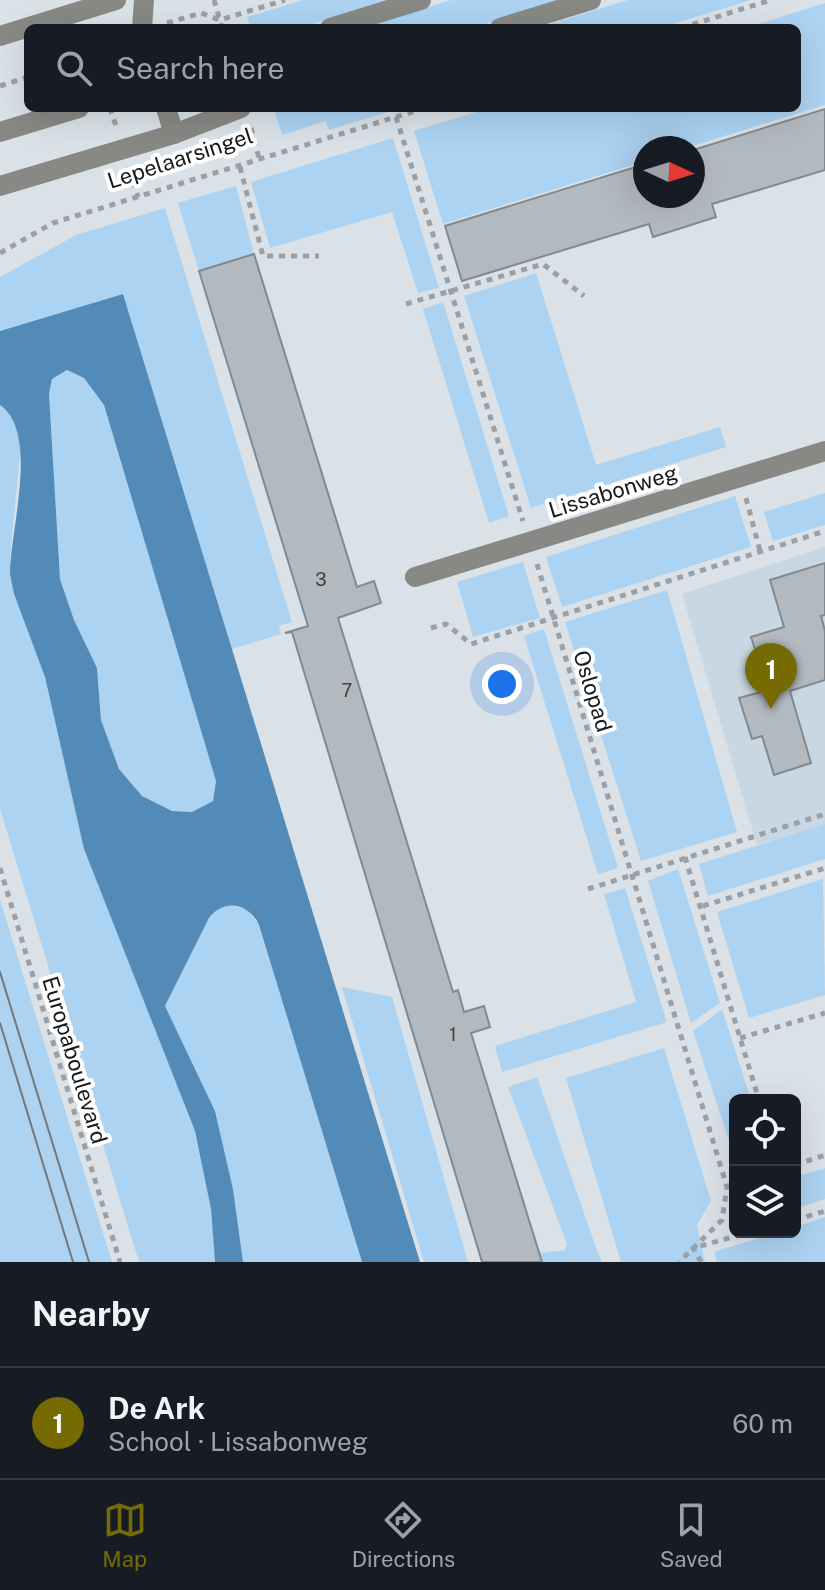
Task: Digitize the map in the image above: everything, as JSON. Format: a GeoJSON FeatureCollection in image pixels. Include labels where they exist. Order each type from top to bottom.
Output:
{"type":"FeatureCollection","features":[{"type":"Feature","properties":{"kind":"street"},"geometry":{"type":"LineString","coordinates":[[39,24],[116,0]]}},
{"type":"Feature","properties":{"kind":"street"},"geometry":{"type":"LineString","coordinates":[[142,24],[144,0]]}},
{"type":"Feature","properties":{"kind":"street"},"geometry":{"type":"LineString","coordinates":[[343,24],[421,0]]}},
{"type":"Feature","properties":{"kind":"street"},"geometry":{"type":"LineString","coordinates":[[513,24],[591,0]]}},
{"type":"Feature","properties":{"kind":"street"},"geometry":{"type":"LineString","coordinates":[[0,36],[24,29]]}},
{"type":"Feature","properties":{"kind":"street"},"geometry":{"type":"LineString","coordinates":[[0,132],[66,112]]}},
{"type":"Feature","properties":{"kind":"street"},"geometry":{"type":"LineString","coordinates":[[167,112],[174,134]]}},
{"type":"Feature","properties":{"kind":"street","name":"Lepelaarsingel"},"geometry":{"type":"LineString","coordinates":[[0,186],[174,134],[231,112]]}},
{"type":"Feature","properties":{"kind":"street","name":"Lissabonweg"},"geometry":{"type":"LineString","coordinates":[[415,577],[825,451]]}},
{"type":"Feature","properties":{"kind":"path"},"geometry":{"type":"LineString","coordinates":[[214,0],[221,24]]}},
{"type":"Feature","properties":{"kind":"path"},"geometry":{"type":"LineString","coordinates":[[164,24],[201,13],[220,20],[285,0]]}},
{"type":"Feature","properties":{"kind":"path"},"geometry":{"type":"LineString","coordinates":[[694,24],[771,0]]}},
{"type":"Feature","properties":{"kind":"path"},"geometry":{"type":"LineString","coordinates":[[0,86],[24,78]]}},
{"type":"Feature","properties":{"kind":"path","name":"Lepelaarsingel"},"geometry":{"type":"LineString","coordinates":[[0,253],[53,223],[412,112]]}},
{"type":"Feature","properties":{"kind":"path","name":"Oslopad"},"geometry":{"type":"LineString","coordinates":[[396,117],[554,619],[727,1187]]}},
{"type":"Feature","properties":{"kind":"path"},"geometry":{"type":"LineString","coordinates":[[240,167],[263,256],[319,256]]}},
{"type":"Feature","properties":{"kind":"path"},"geometry":{"type":"LineString","coordinates":[[406,304],[543,264],[584,296]]}},
{"type":"Feature","properties":{"kind":"path"},"geometry":{"type":"LineString","coordinates":[[740,477],[760,551]]}},
{"type":"Feature","properties":{"kind":"path"},"geometry":{"type":"LineString","coordinates":[[431,628],[446,624],[471,644],[825,531]]}},
{"type":"Feature","properties":{"kind":"path"},"geometry":{"type":"LineString","coordinates":[[588,889],[825,814]]}},
{"type":"Feature","properties":{"kind":"path"},"geometry":{"type":"LineString","coordinates":[[685,857],[757,1094]]}},
{"type":"Feature","properties":{"kind":"path","name":"Europaboulevard"},"geometry":{"type":"LineString","coordinates":[[0,868],[120,1262]]}},
{"type":"Feature","properties":{"kind":"path"},"geometry":{"type":"LineString","coordinates":[[703,906],[825,868]]}},
{"type":"Feature","properties":{"kind":"path"},"geometry":{"type":"LineString","coordinates":[[740,1038],[825,1013]]}},
{"type":"Feature","properties":{"kind":"path"},"geometry":{"type":"LineString","coordinates":[[801,1163],[825,1155]]}},
{"type":"Feature","properties":{"kind":"path"},"geometry":{"type":"LineString","coordinates":[[679,1262],[722,1220],[727,1187]]}},
{"type":"Feature","properties":{"kind":"path"},"geometry":{"type":"LineString","coordinates":[[801,1218],[825,1211]]}},
{"type":"Feature","properties":{"kind":"path"},"geometry":{"type":"LineString","coordinates":[[693,1248],[729,1238]]}},
{"type":"Feature","properties":{"kind":"path"},"geometry":{"type":"LineString","coordinates":[[693,1248],[701,1262]]}},
{"type":"Feature","properties":{"kind":"shaded area"},"geometry":{"type":"Polygon","coordinates":[[[303,0],[389,0],[312,24],[250,24],[247,17],[303,0]]]}},
{"type":"Feature","properties":{"kind":"shaded area"},"geometry":{"type":"Polygon","coordinates":[[[451,0],[563,0],[485,24],[374,24],[451,0]]]}},
{"type":"Feature","properties":{"kind":"shaded area"},"geometry":{"type":"Polygon","coordinates":[[[628,0],[751,0],[673,24],[550,24],[628,0]]]}},
{"type":"Feature","properties":{"kind":"shaded area"},"geometry":{"type":"Polygon","coordinates":[[[825,3],[825,105],[705,142],[705,136],[633,136],[633,165],[443,224],[414,131],[476,112],[801,112],[801,24],[759,24],[825,3]]]}},
{"type":"Feature","properties":{"kind":"shaded area"},"geometry":{"type":"Polygon","coordinates":[[[275,112],[388,112],[329,130],[326,121],[282,135],[275,112]]]}},
{"type":"Feature","properties":{"kind":"shaded area"},"geometry":{"type":"Polygon","coordinates":[[[393,138],[439,288],[418,293],[392,212],[270,248],[251,182],[393,138]]]}},
{"type":"Feature","properties":{"kind":"shaded area"},"geometry":{"type":"Polygon","coordinates":[[[236,186],[254,254],[199,271],[178,203],[236,186]]]}},
{"type":"Feature","properties":{"kind":"shaded area"},"geometry":{"type":"Polygon","coordinates":[[[165,208],[292,622],[279,626],[281,634],[232,649],[123,294],[0,331],[0,277],[76,235],[165,208]]]}},
{"type":"Feature","properties":{"kind":"shaded area"},"geometry":{"type":"Polygon","coordinates":[[[536,273],[596,465],[720,427],[726,447],[531,508],[464,296],[536,273]]]}},
{"type":"Feature","properties":{"kind":"shaded area"},"geometry":{"type":"Polygon","coordinates":[[[123,294],[420,1262],[362,1262],[259,925],[243,908],[229,906],[209,918],[165,1006],[215,1111],[233,1189],[243,1262],[215,1262],[211,1209],[195,1131],[84,849],[45,677],[14,594],[10,574],[21,459],[12,418],[0,405],[0,331],[123,294]],[[67,370],[52,379],[49,394],[60,579],[74,620],[97,668],[101,720],[119,769],[142,796],[172,811],[192,812],[213,801],[216,781],[104,405],[84,378],[67,370]]]}},
{"type":"Feature","properties":{"kind":"shaded area"},"geometry":{"type":"Polygon","coordinates":[[[443,302],[509,516],[489,523],[423,309],[443,302]]]}},
{"type":"Feature","properties":{"kind":"shaded area"},"geometry":{"type":"Polygon","coordinates":[[[67,370],[84,378],[104,405],[216,781],[213,801],[192,812],[172,811],[142,796],[119,769],[101,720],[97,668],[74,620],[60,579],[49,394],[52,379],[67,370]]]}},
{"type":"Feature","properties":{"kind":"shaded area"},"geometry":{"type":"Polygon","coordinates":[[[0,405],[14,419],[21,443],[10,558],[14,594],[45,677],[84,849],[195,1131],[211,1209],[215,1262],[139,1262],[0,809],[0,405]]]}},
{"type":"Feature","properties":{"kind":"shaded area"},"geometry":{"type":"Polygon","coordinates":[[[825,493],[825,525],[773,541],[764,512],[825,493]]]}},
{"type":"Feature","properties":{"kind":"shaded area"},"geometry":{"type":"Polygon","coordinates":[[[735,496],[751,547],[562,607],[546,557],[735,496]]]}},
{"type":"Feature","properties":{"kind":"shaded area"},"geometry":{"type":"Polygon","coordinates":[[[825,547],[825,824],[757,845],[682,594],[825,547]]]}},
{"type":"Feature","properties":{"kind":"shaded area"},"geometry":{"type":"Polygon","coordinates":[[[523,562],[540,618],[473,637],[457,582],[523,562]]]}},
{"type":"Feature","properties":{"kind":"shaded area"},"geometry":{"type":"Polygon","coordinates":[[[667,590],[737,832],[641,861],[565,622],[667,590]]]}},
{"type":"Feature","properties":{"kind":"shaded area"},"geometry":{"type":"Polygon","coordinates":[[[544,629],[618,868],[598,874],[524,636],[544,629]]]}},
{"type":"Feature","properties":{"kind":"shaded area"},"geometry":{"type":"Polygon","coordinates":[[[825,824],[825,859],[708,896],[699,864],[825,824]]]}},
{"type":"Feature","properties":{"kind":"shaded area"},"geometry":{"type":"Polygon","coordinates":[[[678,869],[720,1003],[691,1023],[648,881],[678,869]]]}},
{"type":"Feature","properties":{"kind":"shaded area"},"geometry":{"type":"Polygon","coordinates":[[[823,879],[825,995],[749,1018],[717,912],[823,879]]]}},
{"type":"Feature","properties":{"kind":"shaded area"},"geometry":{"type":"Polygon","coordinates":[[[625,888],[667,1022],[502,1072],[495,1046],[636,1002],[604,894],[625,888]]]}},
{"type":"Feature","properties":{"kind":"shaded area"},"geometry":{"type":"Polygon","coordinates":[[[0,900],[112,1262],[0,1262],[0,900]]]}},
{"type":"Feature","properties":{"kind":"shaded area"},"geometry":{"type":"Polygon","coordinates":[[[230,905],[248,910],[259,925],[362,1262],[243,1262],[233,1189],[215,1111],[165,1006],[209,918],[220,907],[230,905]]]}},
{"type":"Feature","properties":{"kind":"shaded area"},"geometry":{"type":"Polygon","coordinates":[[[342,987],[392,997],[468,1262],[424,1262],[342,987]]]}},
{"type":"Feature","properties":{"kind":"shaded area"},"geometry":{"type":"Polygon","coordinates":[[[722,1009],[749,1094],[729,1094],[729,1141],[693,1031],[722,1009]]]}},
{"type":"Feature","properties":{"kind":"shaded area"},"geometry":{"type":"Polygon","coordinates":[[[664,1048],[711,1201],[697,1225],[705,1262],[621,1262],[566,1078],[664,1048]]]}},
{"type":"Feature","properties":{"kind":"shaded area"},"geometry":{"type":"Polygon","coordinates":[[[537,1077],[602,1262],[535,1262],[533,1254],[565,1250],[567,1244],[508,1087],[537,1077]]]}},
{"type":"Feature","properties":{"kind":"shaded area"},"geometry":{"type":"Polygon","coordinates":[[[825,1168],[825,1199],[801,1207],[801,1175],[825,1168]]]}},
{"type":"Feature","properties":{"kind":"shaded area"},"geometry":{"type":"Polygon","coordinates":[[[825,1217],[825,1262],[717,1262],[714,1252],[759,1238],[801,1238],[801,1225],[825,1217]]]}},
{"type":"Feature","properties":{"kind":"building"},"geometry":{"type":"Polygon","coordinates":[[[825,109],[825,170],[712,204],[716,217],[653,237],[649,224],[462,281],[445,226],[633,168],[633,208],[705,208],[705,146],[825,109]]]}},
{"type":"Feature","properties":{"kind":"building"},"geometry":{"type":"Polygon","coordinates":[[[254,254],[357,587],[374,581],[381,603],[338,618],[453,992],[458,990],[464,1012],[484,1006],[490,1027],[471,1033],[542,1262],[482,1262],[292,632],[285,633],[308,626],[199,271],[254,254]]]}},
{"type":"Feature","properties":{"kind":"building"},"geometry":{"type":"Polygon","coordinates":[[[825,563],[825,615],[821,616],[825,631],[825,680],[790,691],[811,763],[774,775],[762,736],[752,739],[739,698],[768,690],[751,637],[784,627],[770,580],[825,563]]]}},
{"type":"Feature","properties":{"kind":"tram line"},"geometry":{"type":"LineString","coordinates":[[0,972],[89,1262]]}},
{"type":"Feature","properties":{"kind":"tram line"},"geometry":{"type":"LineString","coordinates":[[0,1023],[73,1262]]}},
{"type":"Feature","properties":{"kind":"place","name":"De Ark"},"geometry":{"type":"Point","coordinates":[771,709]}}]}
